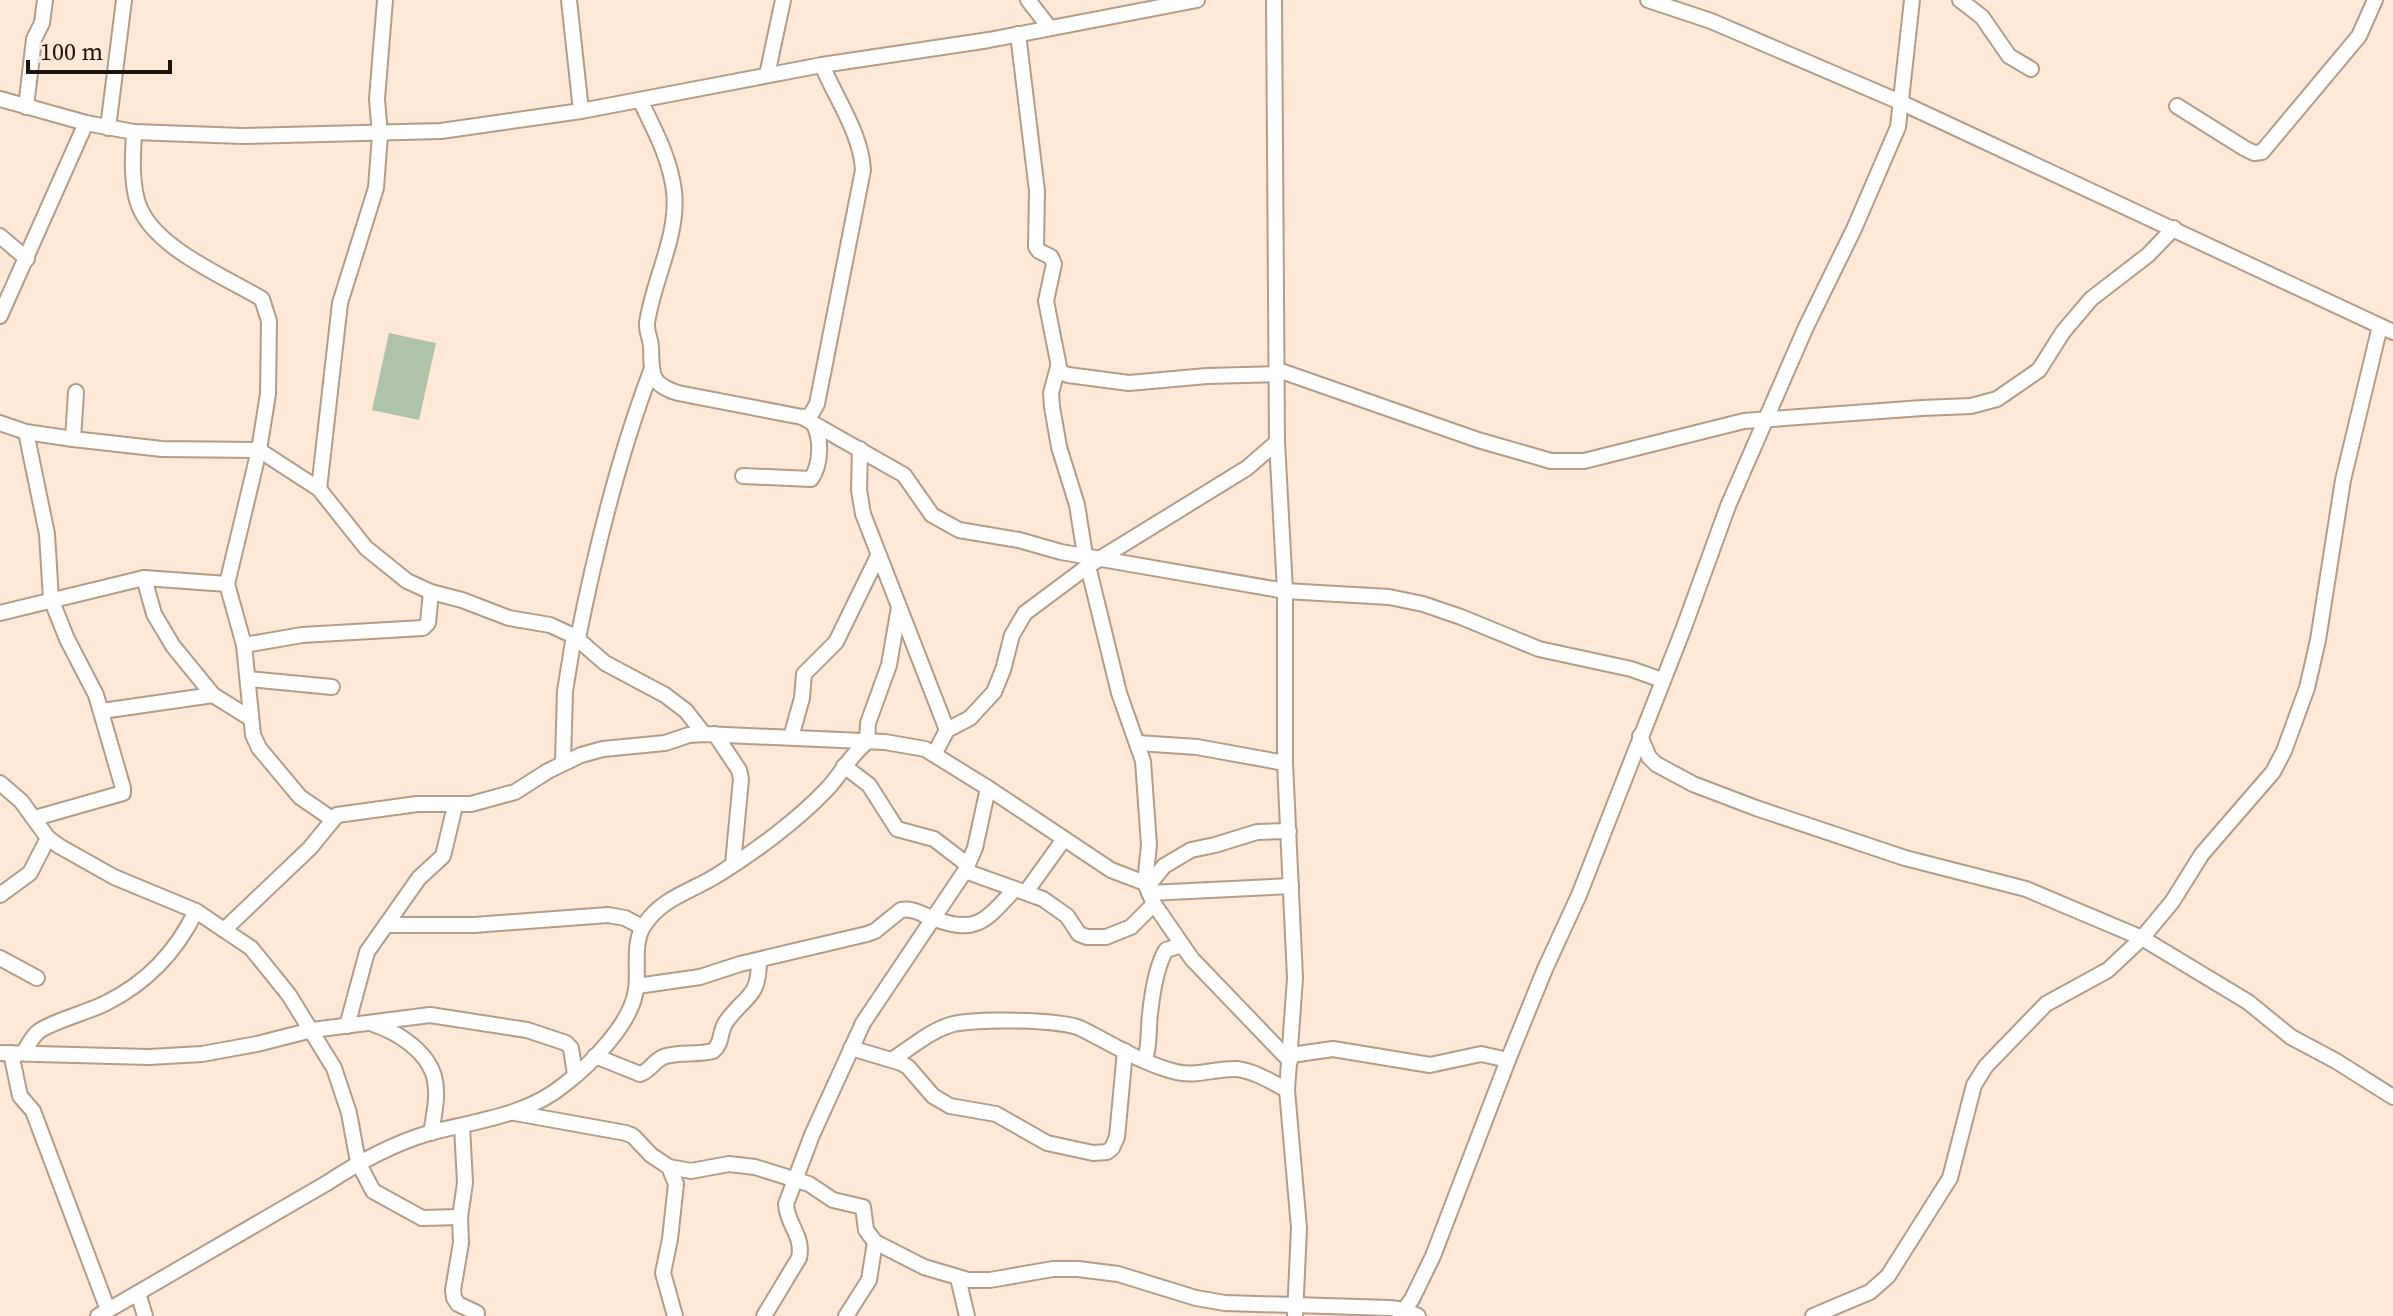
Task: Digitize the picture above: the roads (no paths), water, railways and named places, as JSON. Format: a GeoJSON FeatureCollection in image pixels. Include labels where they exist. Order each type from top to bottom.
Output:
{"type":"FeatureCollection","features":[{"type":"Feature","properties":{"kind":"street"},"geometry":{"type":"LineString","coordinates":[[26,107],[34,39],[42,23],[45,0]]}},
{"type":"Feature","properties":{"kind":"street"},"geometry":{"type":"LineString","coordinates":[[108,128],[124,0]]}},
{"type":"Feature","properties":{"kind":"street"},"geometry":{"type":"LineString","coordinates":[[319,489],[340,303],[376,188],[380,135],[377,99],[385,0]]}},
{"type":"Feature","properties":{"kind":"street"},"geometry":{"type":"LineString","coordinates":[[569,0],[581,111]]}},
{"type":"Feature","properties":{"kind":"street"},"geometry":{"type":"LineString","coordinates":[[767,75],[783,0]]}},
{"type":"Feature","properties":{"kind":"street"},"geometry":{"type":"LineString","coordinates":[[1028,0],[1049,27]]}},
{"type":"Feature","properties":{"kind":"street"},"geometry":{"type":"LineString","coordinates":[[0,99],[86,123],[134,132],[243,136],[380,135],[441,131],[581,111],[822,65],[1018,34],[1197,0]]}},
{"type":"Feature","properties":{"kind":"street"},"geometry":{"type":"LineString","coordinates":[[1274,0],[1277,442],[1285,591],[1285,763],[1295,978],[1287,1090],[1299,1228],[1296,1310]]}},
{"type":"Feature","properties":{"kind":"street"},"geometry":{"type":"LineString","coordinates":[[1648,0],[1711,21],[1900,102],[2387,329],[2343,480],[2318,640],[2307,688],[2273,772],[2202,854],[2172,902],[2142,938],[2108,970],[2046,1004],[1986,1066],[1974,1085],[1950,1178],[1888,1276],[1870,1292],[1813,1316]]}},
{"type":"Feature","properties":{"kind":"street"},"geometry":{"type":"LineString","coordinates":[[511,1113],[626,1133],[669,1167],[691,1171],[729,1164],[745,1165],[809,1184],[833,1200],[863,1207],[866,1230],[875,1242],[924,1267],[958,1278],[990,1280],[1043,1270],[1078,1269],[1118,1274],[1213,1301],[1296,1310],[1408,1314],[1545,969],[1579,895],[1728,506],[1764,419],[1854,229],[1898,127],[1912,0]]}},
{"type":"Feature","properties":{"kind":"street"},"geometry":{"type":"LineString","coordinates":[[1960,0],[1982,17],[2009,56],[2031,69]]}},
{"type":"Feature","properties":{"kind":"street"},"geometry":{"type":"LineString","coordinates":[[2177,106],[2244,148],[2254,153],[2262,152],[2359,36],[2375,0]]}},
{"type":"Feature","properties":{"kind":"street"},"geometry":{"type":"LineString","coordinates":[[1018,34],[1037,191],[1036,247],[1051,257],[1054,264],[1046,301],[1058,367],[1051,393],[1052,407],[1119,693],[1143,761],[1149,837],[1149,892]]}},
{"type":"Feature","properties":{"kind":"street"},"geometry":{"type":"LineString","coordinates":[[808,420],[817,404],[863,170],[851,128],[822,65]]}},
{"type":"Feature","properties":{"kind":"street"},"geometry":{"type":"LineString","coordinates":[[563,762],[565,691],[595,557],[651,371],[652,344],[647,324],[672,224],[674,191],[665,153],[640,100]]}},
{"type":"Feature","properties":{"kind":"street"},"geometry":{"type":"LineString","coordinates":[[1,311],[86,123]]}},
{"type":"Feature","properties":{"kind":"street"},"geometry":{"type":"LineString","coordinates":[[134,132],[134,185],[141,212],[172,247],[262,299],[269,321],[270,369],[259,450],[227,584],[244,645],[253,735],[267,759],[300,797],[332,819]]}},
{"type":"Feature","properties":{"kind":"street"},"geometry":{"type":"LineString","coordinates":[[1058,367],[1064,374],[1129,383],[1278,372],[1478,440],[1563,463],[1584,461],[1692,436],[1733,423],[1971,406],[1997,399],[2039,370],[2063,332],[2091,299],[2148,255],[2174,228]]}},
{"type":"Feature","properties":{"kind":"street"},"geometry":{"type":"LineString","coordinates":[[0,236],[27,259]]}},
{"type":"Feature","properties":{"kind":"street"},"geometry":{"type":"LineString","coordinates":[[651,371],[660,385],[678,393],[808,420],[904,475],[927,510],[948,526],[973,534],[1019,540],[1086,561]]}},
{"type":"Feature","properties":{"kind":"street"},"geometry":{"type":"LineString","coordinates":[[73,439],[76,392]]}},
{"type":"Feature","properties":{"kind":"street"},"geometry":{"type":"LineString","coordinates":[[743,476],[811,479],[816,470],[819,439],[808,420]]}},
{"type":"Feature","properties":{"kind":"street"},"geometry":{"type":"LineString","coordinates":[[0,423],[26,432],[162,449],[259,450],[319,489],[366,548],[407,581],[509,618],[550,625],[576,637],[605,663],[646,683],[686,711],[710,734],[739,770],[741,779],[733,864]]}},
{"type":"Feature","properties":{"kind":"street"},"geometry":{"type":"LineString","coordinates":[[26,432],[47,534],[51,599],[102,711],[120,771],[123,793],[35,818]]}},
{"type":"Feature","properties":{"kind":"street"},"geometry":{"type":"LineString","coordinates":[[935,753],[947,730],[970,718],[994,692],[1012,635],[1025,613],[1086,561],[1102,557],[1247,468],[1277,442]]}},
{"type":"Feature","properties":{"kind":"street"},"geometry":{"type":"LineString","coordinates":[[860,449],[860,501],[878,556],[947,730]]}},
{"type":"Feature","properties":{"kind":"street"},"geometry":{"type":"LineString","coordinates":[[791,737],[802,698],[804,674],[836,642],[878,556]]}},
{"type":"Feature","properties":{"kind":"street"},"geometry":{"type":"LineString","coordinates":[[1102,557],[1285,591],[1378,595],[1423,604],[1539,649],[1631,669],[1662,680]]}},
{"type":"Feature","properties":{"kind":"street"},"geometry":{"type":"LineString","coordinates":[[0,613],[144,578],[227,584]]}},
{"type":"Feature","properties":{"kind":"street"},"geometry":{"type":"LineString","coordinates":[[144,578],[154,614],[166,637],[213,695],[250,718]]}},
{"type":"Feature","properties":{"kind":"street"},"geometry":{"type":"LineString","coordinates":[[244,645],[302,635],[423,628],[428,623],[431,592]]}},
{"type":"Feature","properties":{"kind":"street"},"geometry":{"type":"LineString","coordinates":[[12,1053],[20,1096],[33,1111],[103,1313],[358,1162],[431,1133],[511,1113],[558,1090],[595,1056],[627,1015],[637,986],[642,927],[668,901],[733,864],[805,811],[837,777],[854,752],[867,742],[868,723],[889,665],[899,607]]}},
{"type":"Feature","properties":{"kind":"street"},"geometry":{"type":"LineString","coordinates":[[248,679],[332,687]]}},
{"type":"Feature","properties":{"kind":"street"},"geometry":{"type":"LineString","coordinates":[[102,711],[213,695]]}},
{"type":"Feature","properties":{"kind":"street"},"geometry":{"type":"LineString","coordinates":[[225,929],[310,848],[332,819],[344,812],[417,804],[455,806],[515,792],[563,762],[603,749],[665,743],[689,735],[791,737],[914,747],[935,753],[1149,892],[1192,959],[1290,1058]]}},
{"type":"Feature","properties":{"kind":"street"},"geometry":{"type":"LineString","coordinates":[[1640,736],[1649,757],[1676,776],[1756,808],[1905,858],[2026,889],[2142,938],[2237,995],[2291,1037],[2393,1097]]}},
{"type":"Feature","properties":{"kind":"street"},"geometry":{"type":"LineString","coordinates":[[1138,743],[1197,747],[1285,763]]}},
{"type":"Feature","properties":{"kind":"street"},"geometry":{"type":"LineString","coordinates":[[1628,767],[1640,761],[1656,764]]}},
{"type":"Feature","properties":{"kind":"street"},"geometry":{"type":"LineString","coordinates":[[844,766],[869,785],[897,829],[934,839],[966,868],[1043,899],[1067,916],[1079,934],[1095,938],[1131,927],[1164,866],[1182,853],[1257,832],[1289,831]]}},
{"type":"Feature","properties":{"kind":"street"},"geometry":{"type":"LineString","coordinates":[[0,783],[21,801],[48,838],[114,877],[196,911],[225,929],[262,961],[312,1030],[334,1068],[343,1091],[358,1162],[373,1191],[422,1218],[460,1217]]}},
{"type":"Feature","properties":{"kind":"street"},"geometry":{"type":"LineString","coordinates":[[764,1316],[799,1258],[799,1237],[786,1213],[794,1180],[851,1048],[875,1004],[966,868],[975,848],[988,788]]}},
{"type":"Feature","properties":{"kind":"street"},"geometry":{"type":"LineString","coordinates":[[347,1026],[367,952],[419,878],[443,856],[455,806]]}},
{"type":"Feature","properties":{"kind":"street"},"geometry":{"type":"LineString","coordinates":[[0,895],[30,873],[48,838]]}},
{"type":"Feature","properties":{"kind":"street"},"geometry":{"type":"LineString","coordinates":[[637,986],[700,977],[875,931],[901,910],[915,911],[968,927],[978,924],[1020,890],[1064,839]]}},
{"type":"Feature","properties":{"kind":"street"},"geometry":{"type":"LineString","coordinates":[[1149,892],[1291,886]]}},
{"type":"Feature","properties":{"kind":"street"},"geometry":{"type":"LineString","coordinates":[[12,1053],[41,1028],[106,1003],[135,987],[160,966],[183,938],[196,911]]}},
{"type":"Feature","properties":{"kind":"street"},"geometry":{"type":"LineString","coordinates":[[386,925],[474,925],[608,915],[625,918],[642,927]]}},
{"type":"Feature","properties":{"kind":"street"},"geometry":{"type":"LineString","coordinates":[[1145,1059],[1150,1013],[1162,959],[1166,950],[1182,945]]}},
{"type":"Feature","properties":{"kind":"street"},"geometry":{"type":"LineString","coordinates":[[0,958],[37,978]]}},
{"type":"Feature","properties":{"kind":"street"},"geometry":{"type":"LineString","coordinates":[[595,1056],[640,1074],[665,1056],[713,1051],[720,1044],[726,1022],[758,984],[759,960]]}},
{"type":"Feature","properties":{"kind":"street"},"geometry":{"type":"LineString","coordinates":[[12,1053],[86,1057],[202,1054],[312,1030],[430,1015],[527,1030],[569,1044],[575,1075]]}},
{"type":"Feature","properties":{"kind":"street"},"geometry":{"type":"LineString","coordinates":[[893,1059],[949,1025],[971,1021],[1064,1023],[1184,1073],[1227,1069],[1246,1071],[1287,1090]]}},
{"type":"Feature","properties":{"kind":"street"},"geometry":{"type":"LineString","coordinates":[[369,1023],[403,1038],[434,1075],[436,1086],[431,1133]]}},
{"type":"Feature","properties":{"kind":"street"},"geometry":{"type":"LineString","coordinates":[[851,1048],[893,1059],[908,1067],[941,1102],[996,1114],[1047,1143],[1101,1153],[1112,1148],[1117,1137],[1125,1051]]}},
{"type":"Feature","properties":{"kind":"street"},"geometry":{"type":"LineString","coordinates":[[1290,1058],[1333,1049],[1430,1065],[1481,1054],[1508,1060]]}},
{"type":"Feature","properties":{"kind":"street"},"geometry":{"type":"LineString","coordinates":[[462,1126],[465,1169],[454,1298],[458,1304],[477,1313]]}},
{"type":"Feature","properties":{"kind":"street"},"geometry":{"type":"LineString","coordinates":[[669,1167],[676,1184],[663,1273],[675,1316]]}},
{"type":"Feature","properties":{"kind":"street"},"geometry":{"type":"LineString","coordinates":[[846,1316],[869,1280],[875,1242]]}},
{"type":"Feature","properties":{"kind":"street"},"geometry":{"type":"LineString","coordinates":[[958,1278],[967,1316]]}},
{"type":"Feature","properties":{"kind":"street"},"geometry":{"type":"LineString","coordinates":[[138,1293],[145,1316]]}}]}
